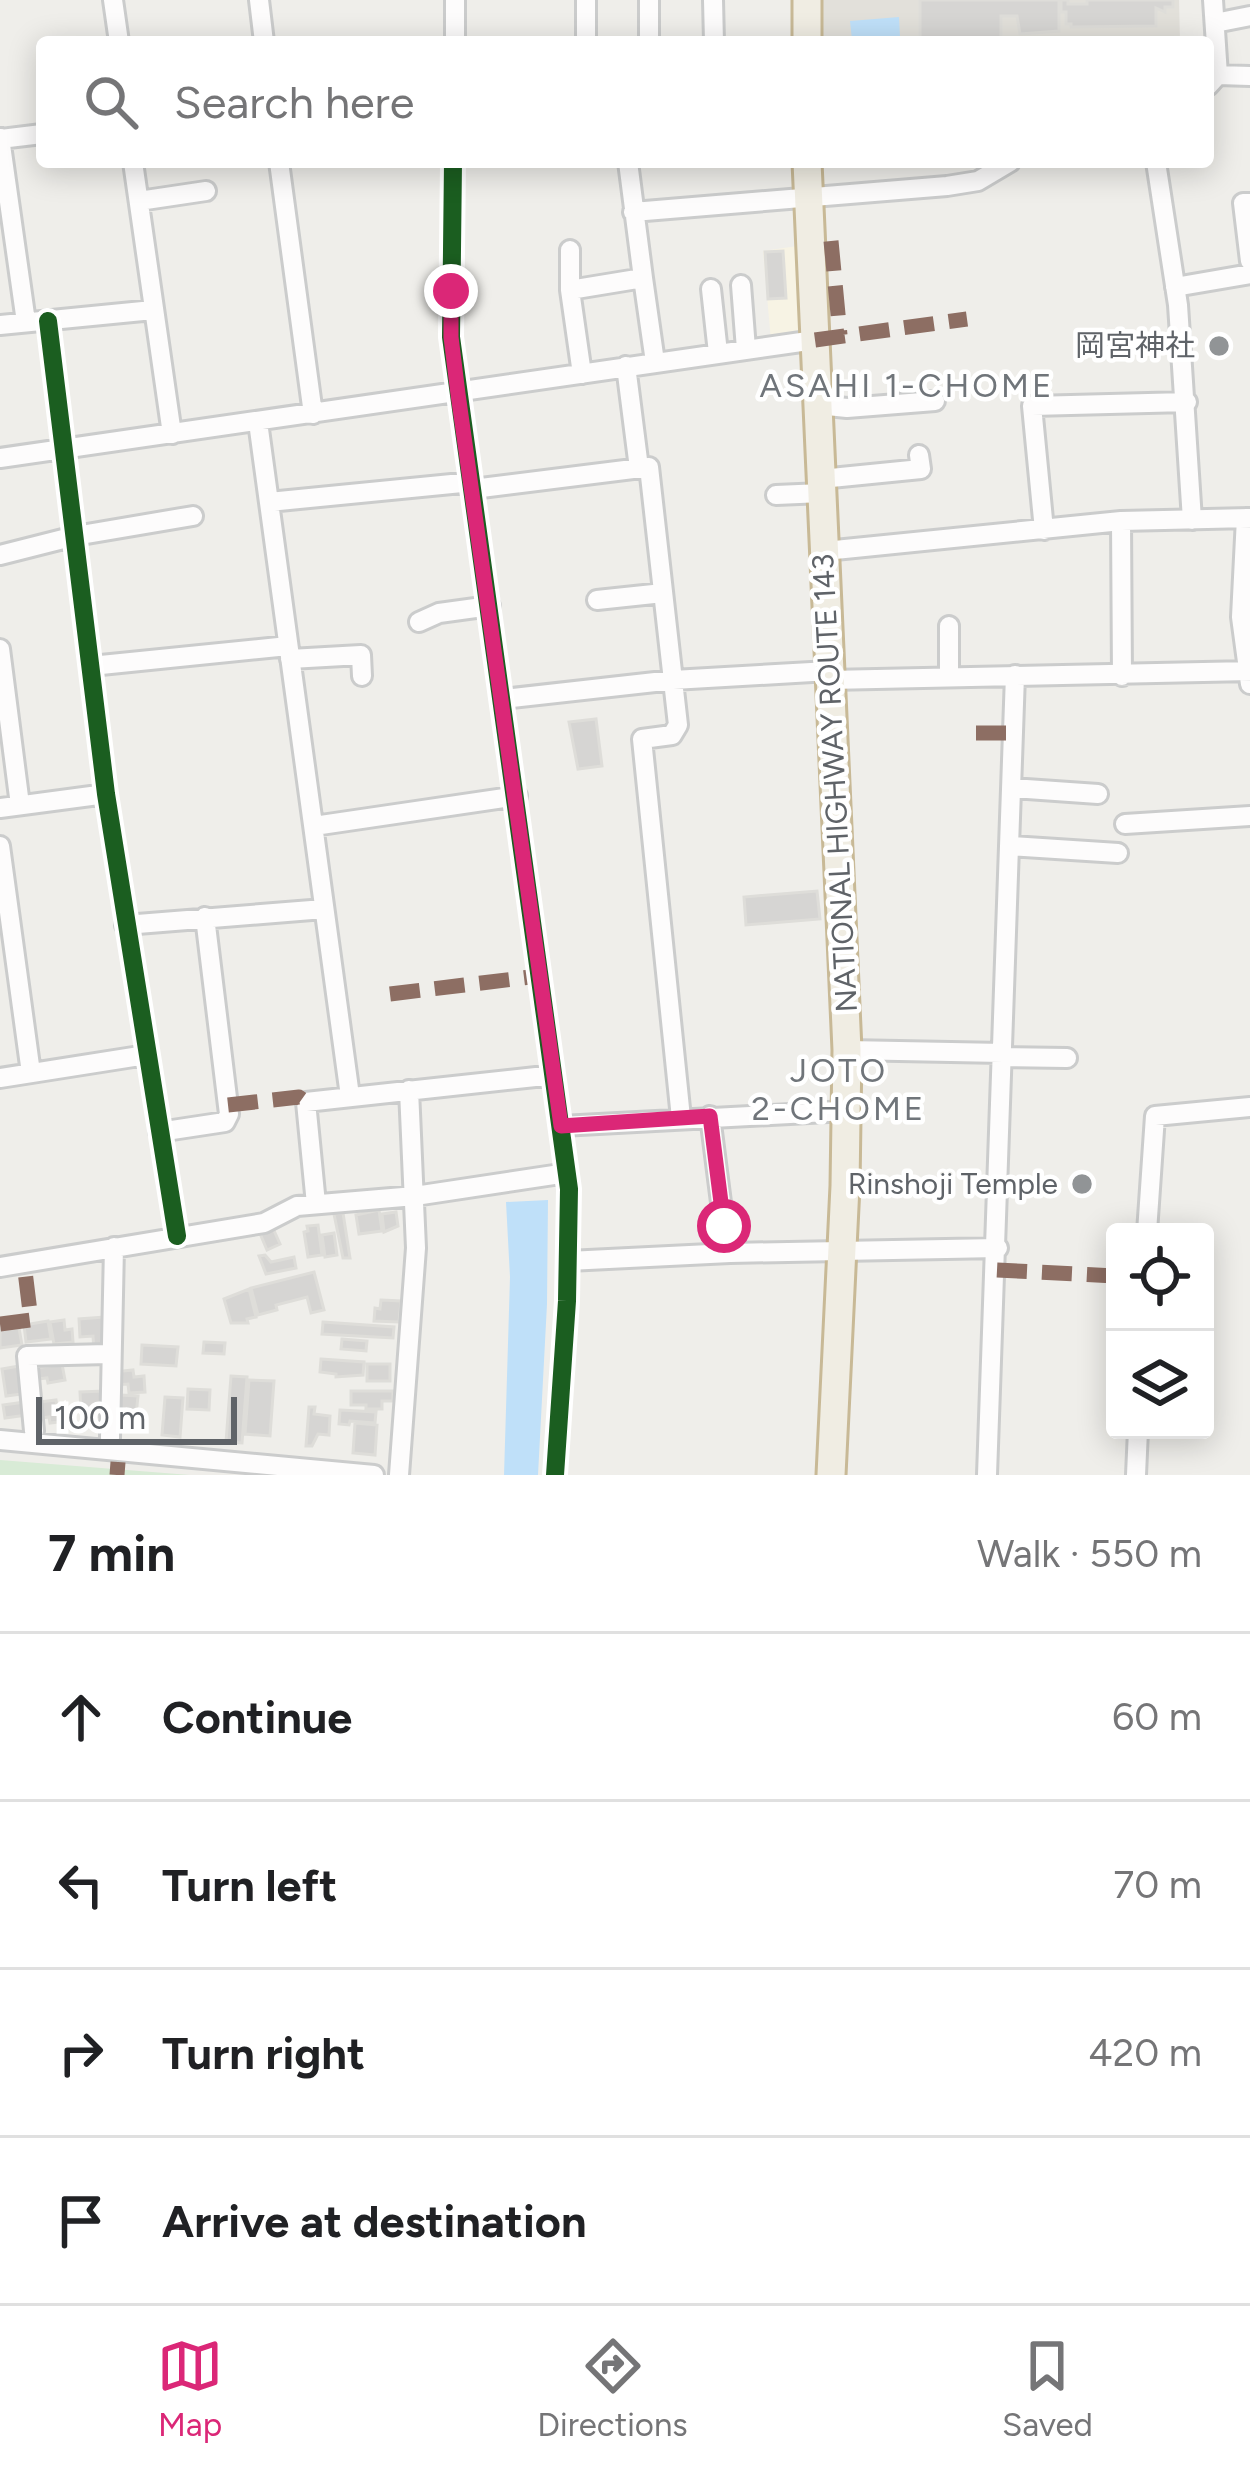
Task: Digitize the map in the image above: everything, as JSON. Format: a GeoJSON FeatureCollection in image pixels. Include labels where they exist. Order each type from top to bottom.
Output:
{"type":"FeatureCollection","features":[{"type":"Feature","properties":{"kind":"highway"},"geometry":{"type":"LineString","coordinates":[[807,36],[808,0]]}},
{"type":"Feature","properties":{"kind":"highway","name":"NATIONAL HIGHWAY ROUTE 143"},"geometry":{"type":"LineString","coordinates":[[807,168],[847,1050],[831,1475]]}},
{"type":"Feature","properties":{"kind":"street"},"geometry":{"type":"LineString","coordinates":[[113,0],[117,36]]}},
{"type":"Feature","properties":{"kind":"street"},"geometry":{"type":"LineString","coordinates":[[259,0],[263,36]]}},
{"type":"Feature","properties":{"kind":"street"},"geometry":{"type":"LineString","coordinates":[[455,0],[455,36]]}},
{"type":"Feature","properties":{"kind":"street"},"geometry":{"type":"LineString","coordinates":[[586,0],[586,36]]}},
{"type":"Feature","properties":{"kind":"street"},"geometry":{"type":"LineString","coordinates":[[649,0],[649,36]]}},
{"type":"Feature","properties":{"kind":"street"},"geometry":{"type":"LineString","coordinates":[[713,0],[714,36]]}},
{"type":"Feature","properties":{"kind":"street"},"geometry":{"type":"LineString","coordinates":[[1213,0],[1214,52]]}},
{"type":"Feature","properties":{"kind":"street"},"geometry":{"type":"LineString","coordinates":[[1215,23],[1250,16]]}},
{"type":"Feature","properties":{"kind":"street"},"geometry":{"type":"LineString","coordinates":[[1214,80],[1250,76]]}},
{"type":"Feature","properties":{"kind":"street"},"geometry":{"type":"LineString","coordinates":[[26,322],[0,139],[36,135]]}},
{"type":"Feature","properties":{"kind":"street"},"geometry":{"type":"LineString","coordinates":[[135,168],[172,434]]}},
{"type":"Feature","properties":{"kind":"street"},"geometry":{"type":"LineString","coordinates":[[280,168],[313,414]]}},
{"type":"Feature","properties":{"kind":"street"},"geometry":{"type":"LineString","coordinates":[[453,168],[451,337],[567,1173],[568,1261],[555,1475]]}},
{"type":"Feature","properties":{"kind":"street"},"geometry":{"type":"LineString","coordinates":[[629,168],[655,362]]}},
{"type":"Feature","properties":{"kind":"street"},"geometry":{"type":"LineString","coordinates":[[633,212],[978,182],[1000,168]]}},
{"type":"Feature","properties":{"kind":"street"},"geometry":{"type":"LineString","coordinates":[[1157,168],[1187,402],[1192,520]]}},
{"type":"Feature","properties":{"kind":"street"},"geometry":{"type":"LineString","coordinates":[[139,201],[206,191]]}},
{"type":"Feature","properties":{"kind":"street"},"geometry":{"type":"LineString","coordinates":[[1250,202],[1243,203],[1250,261]]}},
{"type":"Feature","properties":{"kind":"street"},"geometry":{"type":"LineString","coordinates":[[570,250],[582,374]]}},
{"type":"Feature","properties":{"kind":"street"},"geometry":{"type":"LineString","coordinates":[[1175,287],[1250,274]]}},
{"type":"Feature","properties":{"kind":"street"},"geometry":{"type":"LineString","coordinates":[[571,290],[643,278]]}},
{"type":"Feature","properties":{"kind":"street"},"geometry":{"type":"LineString","coordinates":[[741,285],[746,349]]}},
{"type":"Feature","properties":{"kind":"street"},"geometry":{"type":"LineString","coordinates":[[711,289],[718,353]]}},
{"type":"Feature","properties":{"kind":"street"},"geometry":{"type":"LineString","coordinates":[[0,325],[153,310]]}},
{"type":"Feature","properties":{"kind":"street"},"geometry":{"type":"LineString","coordinates":[[48,321],[106,794],[177,1236]]}},
{"type":"Feature","properties":{"kind":"street"},"geometry":{"type":"LineString","coordinates":[[0,458],[815,340]]}},
{"type":"Feature","properties":{"kind":"street"},"geometry":{"type":"LineString","coordinates":[[626,366],[639,468]]}},
{"type":"Feature","properties":{"kind":"street"},"geometry":{"type":"LineString","coordinates":[[1044,530],[1032,406],[1187,402]]}},
{"type":"Feature","properties":{"kind":"street"},"geometry":{"type":"LineString","coordinates":[[818,405],[926,407]]}},
{"type":"Feature","properties":{"kind":"street"},"geometry":{"type":"LineString","coordinates":[[258,422],[350,1096]]}},
{"type":"Feature","properties":{"kind":"street"},"geometry":{"type":"LineString","coordinates":[[776,495],[923,464]]}},
{"type":"Feature","properties":{"kind":"street"},"geometry":{"type":"LineString","coordinates":[[269,502],[649,466],[678,725],[671,735],[642,739],[681,1118]]}},
{"type":"Feature","properties":{"kind":"street"},"geometry":{"type":"LineString","coordinates":[[0,555],[75,536],[193,516]]}},
{"type":"Feature","properties":{"kind":"street"},"geometry":{"type":"LineString","coordinates":[[825,551],[1121,521],[1248,518],[1241,617],[1250,684]]}},
{"type":"Feature","properties":{"kind":"street"},"geometry":{"type":"LineString","coordinates":[[1121,521],[1122,676]]}},
{"type":"Feature","properties":{"kind":"street"},"geometry":{"type":"LineString","coordinates":[[597,600],[663,593]]}},
{"type":"Feature","properties":{"kind":"street"},"geometry":{"type":"LineString","coordinates":[[419,622],[439,613],[490,606]]}},
{"type":"Feature","properties":{"kind":"street"},"geometry":{"type":"LineString","coordinates":[[949,626],[949,677]]}},
{"type":"Feature","properties":{"kind":"street"},"geometry":{"type":"LineString","coordinates":[[0,649],[10,806],[106,794]]}},
{"type":"Feature","properties":{"kind":"street"},"geometry":{"type":"LineString","coordinates":[[91,666],[289,652],[361,655],[362,676]]}},
{"type":"Feature","properties":{"kind":"street"},"geometry":{"type":"LineString","coordinates":[[503,698],[673,680],[1250,671]]}},
{"type":"Feature","properties":{"kind":"street"},"geometry":{"type":"LineString","coordinates":[[987,1475],[1015,675]]}},
{"type":"Feature","properties":{"kind":"street"},"geometry":{"type":"LineString","coordinates":[[1012,788],[1098,794]]}},
{"type":"Feature","properties":{"kind":"street"},"geometry":{"type":"LineString","coordinates":[[314,826],[517,796]]}},
{"type":"Feature","properties":{"kind":"street"},"geometry":{"type":"LineString","coordinates":[[1125,824],[1250,816]]}},
{"type":"Feature","properties":{"kind":"street"},"geometry":{"type":"LineString","coordinates":[[0,846],[31,1073]]}},
{"type":"Feature","properties":{"kind":"street"},"geometry":{"type":"LineString","coordinates":[[1010,846],[1118,853]]}},
{"type":"Feature","properties":{"kind":"street"},"geometry":{"type":"LineString","coordinates":[[125,926],[324,909]]}},
{"type":"Feature","properties":{"kind":"street"},"geometry":{"type":"LineString","coordinates":[[159,1132],[226,1122],[229,1114],[205,917]]}},
{"type":"Feature","properties":{"kind":"street"},"geometry":{"type":"LineString","coordinates":[[847,1050],[1067,1058]]}},
{"type":"Feature","properties":{"kind":"street"},"geometry":{"type":"LineString","coordinates":[[0,1078],[146,1054]]}},
{"type":"Feature","properties":{"kind":"street"},"geometry":{"type":"LineString","coordinates":[[316,1204],[306,1102],[554,1075]]}},
{"type":"Feature","properties":{"kind":"street"},"geometry":{"type":"LineString","coordinates":[[399,1475],[416,1248],[409,1090]]}},
{"type":"Feature","properties":{"kind":"street"},"geometry":{"type":"LineString","coordinates":[[1149,1223],[1155,1116],[1250,1107]]}},
{"type":"Feature","properties":{"kind":"street"},"geometry":{"type":"LineString","coordinates":[[561,1126],[847,1111]]}},
{"type":"Feature","properties":{"kind":"street"},"geometry":{"type":"LineString","coordinates":[[710,1116],[724,1226]]}},
{"type":"Feature","properties":{"kind":"street"},"geometry":{"type":"LineString","coordinates":[[0,1267],[264,1223],[297,1206],[415,1196],[567,1173]]}},
{"type":"Feature","properties":{"kind":"street"},"geometry":{"type":"LineString","coordinates":[[110,1438],[114,1246]]}},
{"type":"Feature","properties":{"kind":"street"},"geometry":{"type":"LineString","coordinates":[[568,1261],[998,1248]]}},
{"type":"Feature","properties":{"kind":"street"},"geometry":{"type":"LineString","coordinates":[[34,1431],[27,1356],[109,1354]]}},
{"type":"Feature","properties":{"kind":"street"},"geometry":{"type":"LineString","coordinates":[[1136,1475],[1138,1439]]}},
{"type":"Feature","properties":{"kind":"street"},"geometry":{"type":"LineString","coordinates":[[0,1440],[254,1469],[374,1475]]}},
{"type":"Feature","properties":{"kind":"shaded area"},"geometry":{"type":"Polygon","coordinates":[[[817,0],[1179,0],[1180,36],[816,36],[817,0]]]}},
{"type":"Feature","properties":{"kind":"shaded area"},"geometry":{"type":"Polygon","coordinates":[[[804,245],[807,336],[771,341],[763,251],[804,245]]]}},
{"type":"Feature","properties":{"kind":"green space"},"geometry":{"type":"Polygon","coordinates":[[[0,1460],[190,1475],[0,1475],[0,1460]]]}},
{"type":"Feature","properties":{"kind":"water"},"geometry":{"type":"Polygon","coordinates":[[[899,17],[900,36],[852,36],[850,21],[899,17]]]}},
{"type":"Feature","properties":{"kind":"water"},"geometry":{"type":"Polygon","coordinates":[[[548,1200],[538,1475],[504,1475],[510,1277],[506,1202],[548,1200]]]}},
{"type":"Feature","properties":{"kind":"building"},"geometry":{"type":"Polygon","coordinates":[[[920,0],[1059,0],[1059,31],[1020,34],[1017,16],[1001,16],[1001,36],[920,36],[920,0]]]}},
{"type":"Feature","properties":{"kind":"building"},"geometry":{"type":"Polygon","coordinates":[[[1061,0],[1087,4],[1087,0],[1173,0],[1173,7],[1165,7],[1165,12],[1156,8],[1156,26],[1071,27],[1066,24],[1066,12],[1061,12],[1061,0]]]}},
{"type":"Feature","properties":{"kind":"building"},"geometry":{"type":"Polygon","coordinates":[[[783,251],[786,298],[768,299],[765,252],[783,251]]]}},
{"type":"Feature","properties":{"kind":"building"},"geometry":{"type":"Polygon","coordinates":[[[596,719],[602,766],[578,769],[569,722],[596,719]]]}},
{"type":"Feature","properties":{"kind":"building"},"geometry":{"type":"Polygon","coordinates":[[[817,891],[820,919],[746,925],[744,897],[817,891]]]}},
{"type":"Feature","properties":{"kind":"building"},"geometry":{"type":"Polygon","coordinates":[[[379,1210],[382,1231],[359,1234],[356,1215],[379,1210]]]}},
{"type":"Feature","properties":{"kind":"building"},"geometry":{"type":"Polygon","coordinates":[[[396,1212],[398,1226],[384,1232],[382,1214],[396,1212]]]}},
{"type":"Feature","properties":{"kind":"building"},"geometry":{"type":"Polygon","coordinates":[[[343,1213],[350,1258],[343,1258],[334,1214],[343,1213]]]}},
{"type":"Feature","properties":{"kind":"building"},"geometry":{"type":"Polygon","coordinates":[[[318,1225],[322,1255],[308,1257],[304,1232],[307,1226],[318,1225]]]}},
{"type":"Feature","properties":{"kind":"building"},"geometry":{"type":"Polygon","coordinates":[[[272,1226],[280,1244],[267,1250],[259,1231],[272,1226]]]}},
{"type":"Feature","properties":{"kind":"building"},"geometry":{"type":"Polygon","coordinates":[[[334,1233],[337,1255],[325,1257],[322,1235],[334,1233]]]}},
{"type":"Feature","properties":{"kind":"building"},"geometry":{"type":"Polygon","coordinates":[[[259,1256],[271,1262],[294,1257],[296,1268],[266,1274],[259,1256]]]}},
{"type":"Feature","properties":{"kind":"building"},"geometry":{"type":"Polygon","coordinates":[[[314,1272],[324,1310],[311,1313],[307,1297],[258,1315],[251,1288],[314,1272]]]}},
{"type":"Feature","properties":{"kind":"building"},"geometry":{"type":"Polygon","coordinates":[[[249,1289],[256,1317],[247,1319],[248,1323],[231,1323],[224,1299],[249,1289]]]}},
{"type":"Feature","properties":{"kind":"building"},"geometry":{"type":"Polygon","coordinates":[[[381,1300],[401,1301],[399,1322],[374,1321],[381,1300]]]}},
{"type":"Feature","properties":{"kind":"building"},"geometry":{"type":"Polygon","coordinates":[[[104,1317],[106,1350],[94,1350],[93,1336],[80,1337],[79,1319],[104,1317]]]}},
{"type":"Feature","properties":{"kind":"building"},"geometry":{"type":"Polygon","coordinates":[[[64,1320],[65,1330],[72,1329],[73,1342],[54,1344],[50,1322],[64,1320]]]}},
{"type":"Feature","properties":{"kind":"building"},"geometry":{"type":"Polygon","coordinates":[[[48,1321],[51,1339],[26,1342],[24,1325],[48,1321]]]}},
{"type":"Feature","properties":{"kind":"building"},"geometry":{"type":"Polygon","coordinates":[[[323,1322],[394,1327],[393,1338],[322,1334],[323,1322]]]}},
{"type":"Feature","properties":{"kind":"building"},"geometry":{"type":"Polygon","coordinates":[[[19,1328],[22,1345],[0,1348],[0,1330],[19,1328]]]}},
{"type":"Feature","properties":{"kind":"building"},"geometry":{"type":"Polygon","coordinates":[[[342,1339],[367,1341],[366,1351],[341,1349],[342,1339]]]}},
{"type":"Feature","properties":{"kind":"building"},"geometry":{"type":"Polygon","coordinates":[[[204,1342],[225,1343],[224,1354],[203,1353],[204,1342]]]}},
{"type":"Feature","properties":{"kind":"building"},"geometry":{"type":"Polygon","coordinates":[[[142,1345],[178,1347],[176,1366],[141,1364],[142,1345]]]}},
{"type":"Feature","properties":{"kind":"building"},"geometry":{"type":"Polygon","coordinates":[[[321,1359],[364,1362],[363,1375],[336,1377],[320,1372],[321,1359]]]}},
{"type":"Feature","properties":{"kind":"building"},"geometry":{"type":"Polygon","coordinates":[[[62,1364],[65,1380],[48,1383],[47,1378],[37,1379],[35,1368],[62,1364]]]}},
{"type":"Feature","properties":{"kind":"building"},"geometry":{"type":"Polygon","coordinates":[[[367,1364],[390,1364],[390,1381],[367,1381],[367,1364]]]}},
{"type":"Feature","properties":{"kind":"building"},"geometry":{"type":"Polygon","coordinates":[[[19,1366],[22,1394],[6,1396],[2,1369],[19,1366]]]}},
{"type":"Feature","properties":{"kind":"building"},"geometry":{"type":"Polygon","coordinates":[[[133,1370],[134,1377],[144,1376],[145,1392],[129,1393],[128,1384],[114,1385],[113,1372],[133,1370]]]}},
{"type":"Feature","properties":{"kind":"building"},"geometry":{"type":"Polygon","coordinates":[[[231,1376],[247,1377],[242,1443],[226,1442],[231,1376]]]}},
{"type":"Feature","properties":{"kind":"building"},"geometry":{"type":"Polygon","coordinates":[[[249,1380],[274,1381],[270,1436],[245,1434],[249,1380]]]}},
{"type":"Feature","properties":{"kind":"building"},"geometry":{"type":"Polygon","coordinates":[[[188,1389],[210,1390],[209,1410],[187,1409],[188,1389]]]}},
{"type":"Feature","properties":{"kind":"building"},"geometry":{"type":"Polygon","coordinates":[[[104,1391],[105,1414],[87,1421],[86,1412],[81,1413],[80,1392],[104,1391]]]}},
{"type":"Feature","properties":{"kind":"building"},"geometry":{"type":"Polygon","coordinates":[[[351,1391],[393,1391],[393,1401],[382,1401],[382,1409],[366,1409],[366,1405],[351,1405],[351,1391]]]}},
{"type":"Feature","properties":{"kind":"building"},"geometry":{"type":"Polygon","coordinates":[[[120,1395],[138,1396],[136,1416],[119,1415],[120,1395]]]}},
{"type":"Feature","properties":{"kind":"building"},"geometry":{"type":"Polygon","coordinates":[[[165,1397],[183,1398],[180,1437],[162,1435],[165,1397]]]}},
{"type":"Feature","properties":{"kind":"building"},"geometry":{"type":"Polygon","coordinates":[[[56,1400],[59,1422],[50,1423],[49,1417],[41,1418],[39,1402],[56,1400]]]}},
{"type":"Feature","properties":{"kind":"building"},"geometry":{"type":"Polygon","coordinates":[[[25,1402],[27,1415],[5,1418],[3,1405],[25,1402]]]}},
{"type":"Feature","properties":{"kind":"building"},"geometry":{"type":"Polygon","coordinates":[[[309,1407],[315,1407],[314,1414],[330,1416],[329,1435],[318,1434],[312,1446],[306,1446],[309,1407]]]}},
{"type":"Feature","properties":{"kind":"building"},"geometry":{"type":"Polygon","coordinates":[[[340,1410],[376,1412],[375,1423],[339,1424],[340,1410]]]}},
{"type":"Feature","properties":{"kind":"building"},"geometry":{"type":"Polygon","coordinates":[[[355,1423],[377,1425],[375,1455],[353,1453],[355,1423]]]}},
{"type":"Feature","properties":{"kind":"marked path"},"geometry":{"type":"LineString","coordinates":[[831,241],[840,335]]}},
{"type":"Feature","properties":{"kind":"marked path"},"geometry":{"type":"LineString","coordinates":[[815,340],[967,319]]}},
{"type":"Feature","properties":{"kind":"marked path"},"geometry":{"type":"LineString","coordinates":[[976,733],[1013,733]]}},
{"type":"Feature","properties":{"kind":"marked path"},"geometry":{"type":"LineString","coordinates":[[390,994],[539,976]]}},
{"type":"Feature","properties":{"kind":"marked path"},"geometry":{"type":"LineString","coordinates":[[228,1105],[299,1097],[306,1102]]}},
{"type":"Feature","properties":{"kind":"marked path"},"geometry":{"type":"LineString","coordinates":[[0,1324],[31,1320],[24,1263]]}},
{"type":"Feature","properties":{"kind":"marked path"},"geometry":{"type":"LineString","coordinates":[[997,1270],[1106,1276]]}},
{"type":"Feature","properties":{"kind":"marked path"},"geometry":{"type":"LineString","coordinates":[[117,1475],[118,1462]]}},
{"type":"Feature","properties":{"kind":"cycle path"},"geometry":{"type":"LineString","coordinates":[[453,168],[451,337],[569,1189],[555,1475]]}},
{"type":"Feature","properties":{"kind":"cycle path"},"geometry":{"type":"LineString","coordinates":[[48,321],[106,794],[177,1236]]}},
{"type":"Feature","properties":{"kind":"place","name":"岡宮神社"},"geometry":{"type":"Point","coordinates":[1219,346]}},
{"type":"Feature","properties":{"kind":"place","name":"Rinshoji Temple"},"geometry":{"type":"Point","coordinates":[1082,1184]}},
{"type":"Feature","properties":{"kind":"district","name":"ASAHI 1-CHOME"},"geometry":{"type":"Point","coordinates":[907,385]}},
{"type":"Feature","properties":{"kind":"district","name":"JOTO 2-CHOME"},"geometry":{"type":"Point","coordinates":[839,1089]}},
{"type":"Feature","properties":{"kind":"route"},"geometry":{"type":"LineString","coordinates":[[451,291],[458,394],[561,1126],[710,1116],[724,1226]]}}]}
